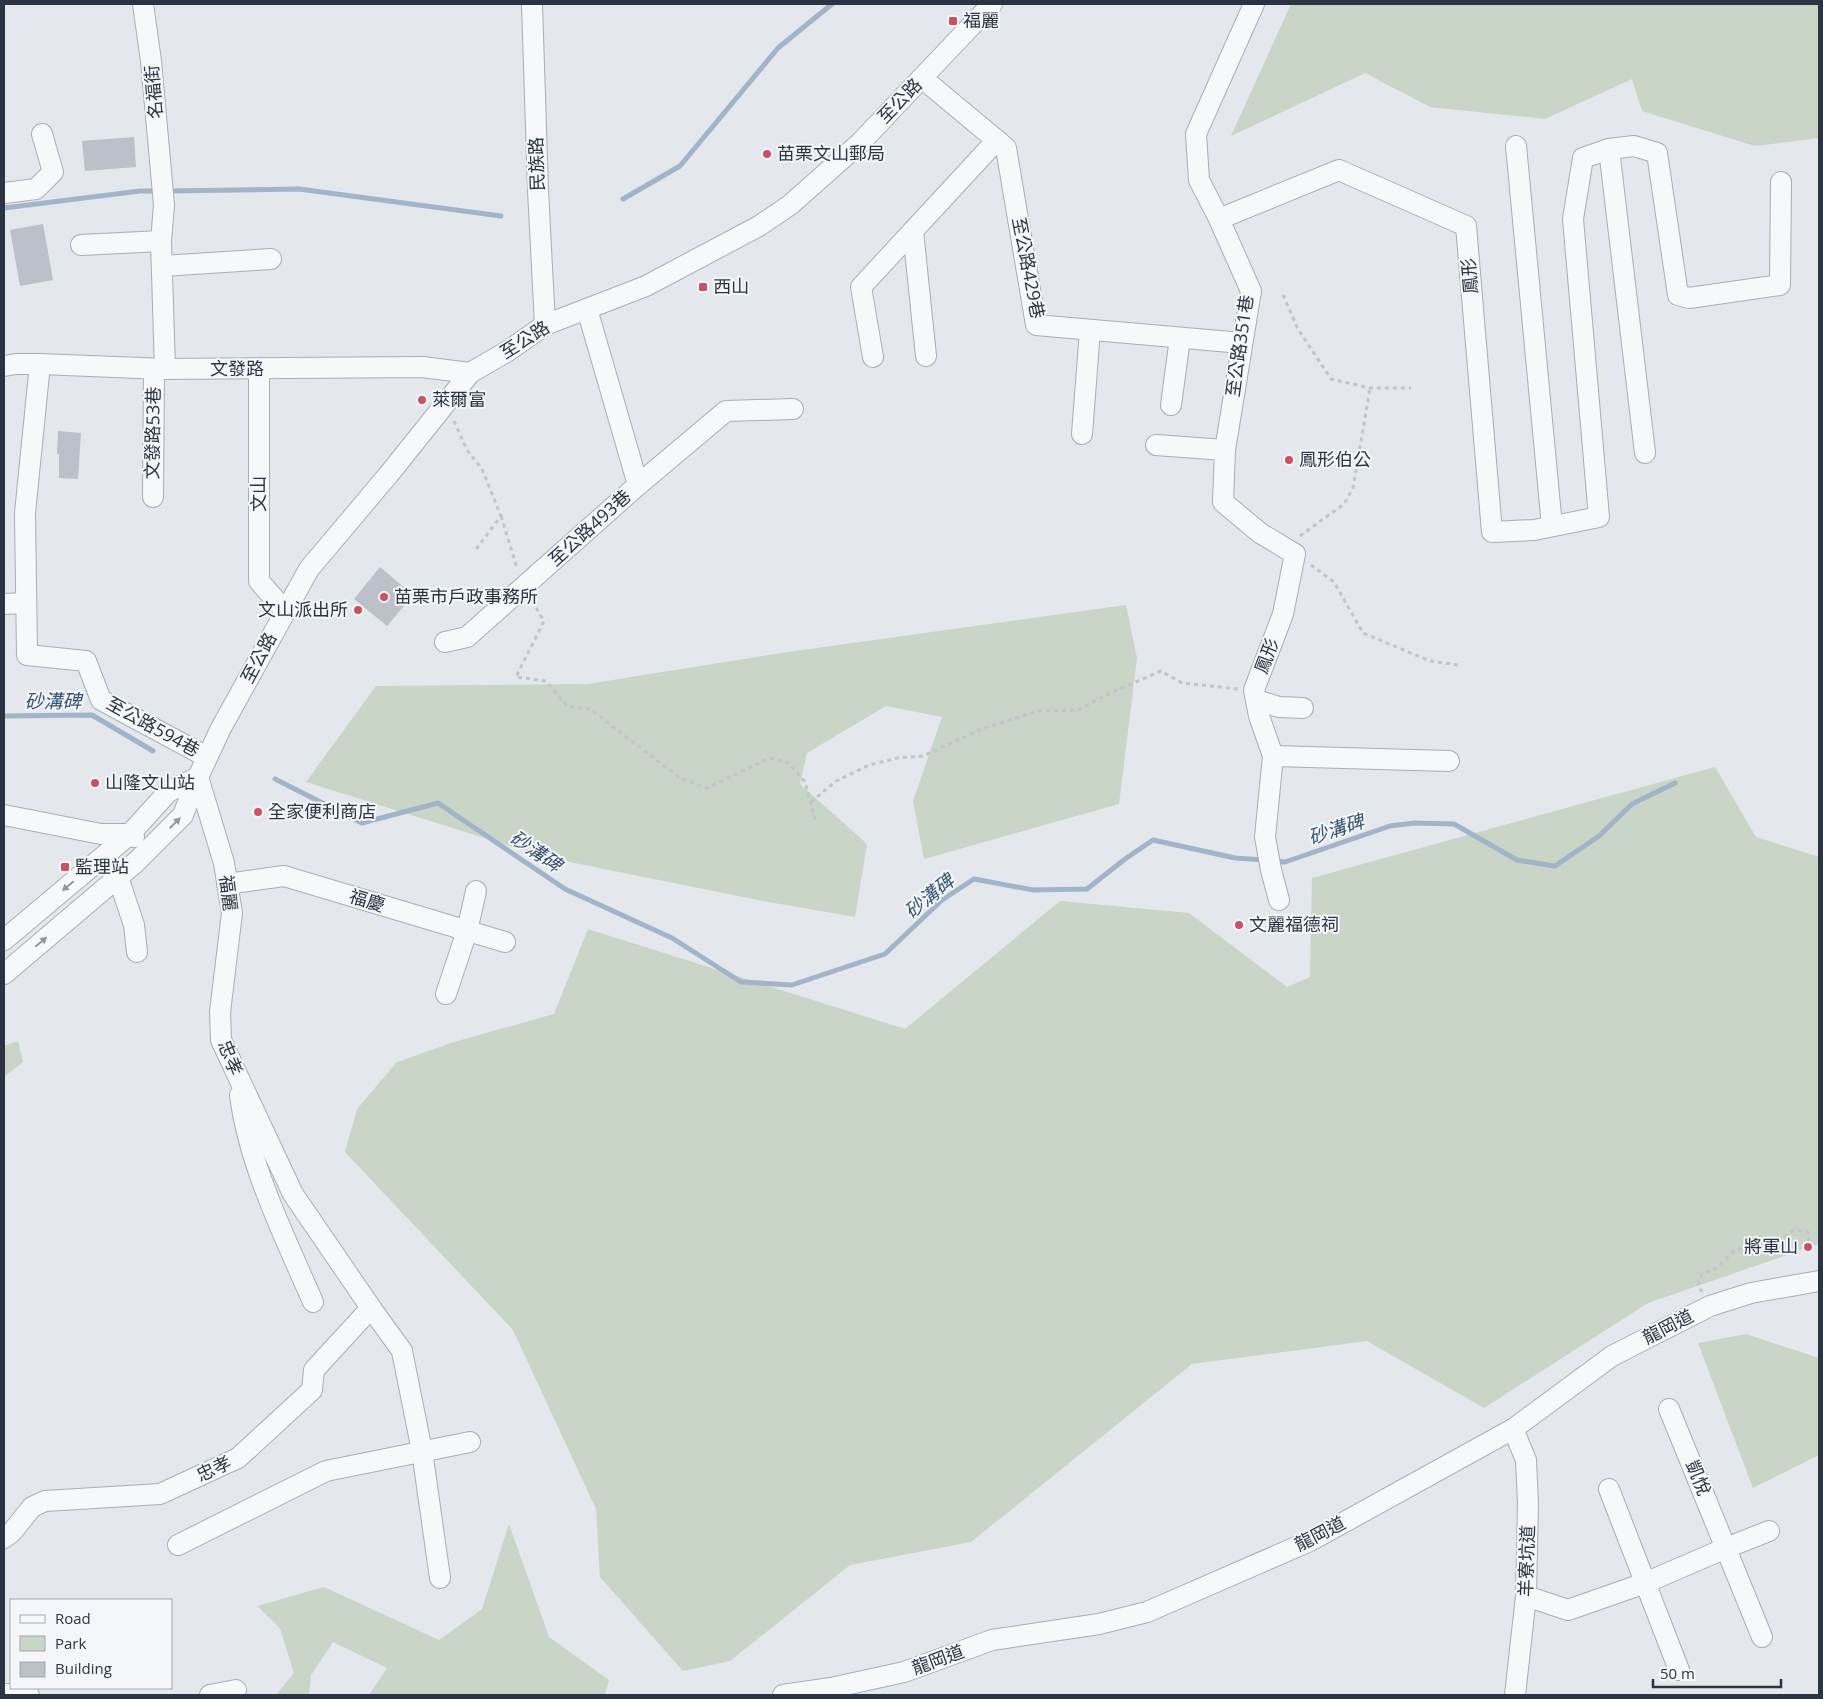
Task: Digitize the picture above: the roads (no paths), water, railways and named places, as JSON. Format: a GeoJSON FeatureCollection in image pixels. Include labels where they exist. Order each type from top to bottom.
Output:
{"type":"FeatureCollection","features":[{"type":"Feature","properties":{"kind":"street","name":"名福街"},"geometry":{"type":"LineString","coordinates":[[143,4],[151,61],[164,205],[162,241]]}},
{"type":"Feature","properties":{"kind":"street","name":"民族路"},"geometry":{"type":"LineString","coordinates":[[532,4],[538,190],[545,325]]}},
{"type":"Feature","properties":{"kind":"street","name":"至公路"},"geometry":{"type":"LineString","coordinates":[[4,974],[118,877],[183,815],[207,757],[309,569],[389,474],[470,373],[508,351],[545,325],[646,286],[759,226],[790,205],[860,143],[992,4]]}},
{"type":"Feature","properties":{"kind":"street","name":"至公路351巷"},"geometry":{"type":"LineString","coordinates":[[1254,4],[1196,134],[1199,180],[1219,219],[1250,291],[1225,450],[1223,502],[1260,533],[1295,554]]}},
{"type":"Feature","properties":{"kind":"street","name":"至公路429巷"},"geometry":{"type":"LineString","coordinates":[[922,78],[1006,148],[1036,325],[1242,343]]}},
{"type":"Feature","properties":{"kind":"street"},"geometry":{"type":"LineString","coordinates":[[4,193],[36,189],[53,172],[42,134]]}},
{"type":"Feature","properties":{"kind":"street"},"geometry":{"type":"LineString","coordinates":[[872,357],[861,287],[997,140]]}},
{"type":"Feature","properties":{"kind":"street"},"geometry":{"type":"LineString","coordinates":[[1516,146],[1552,526]]}},
{"type":"Feature","properties":{"kind":"street","name":"鳳形"},"geometry":{"type":"LineString","coordinates":[[1219,219],[1340,170],[1466,226],[1492,532],[1534,530],[1599,517],[1573,219],[1583,158],[1609,149],[1634,146],[1657,153],[1678,295],[1689,298],[1780,285],[1781,182]]}},
{"type":"Feature","properties":{"kind":"street"},"geometry":{"type":"LineString","coordinates":[[1609,149],[1645,453]]}},
{"type":"Feature","properties":{"kind":"street"},"geometry":{"type":"LineString","coordinates":[[913,231],[926,356]]}},
{"type":"Feature","properties":{"kind":"street"},"geometry":{"type":"LineString","coordinates":[[81,246],[162,241],[159,369]]}},
{"type":"Feature","properties":{"kind":"street"},"geometry":{"type":"LineString","coordinates":[[162,266],[271,260]]}},
{"type":"Feature","properties":{"kind":"street","name":"至公路493巷"},"geometry":{"type":"LineString","coordinates":[[445,642],[467,637],[638,485],[587,309]]}},
{"type":"Feature","properties":{"kind":"street"},"geometry":{"type":"LineString","coordinates":[[1082,434],[1090,330]]}},
{"type":"Feature","properties":{"kind":"street"},"geometry":{"type":"LineString","coordinates":[[1171,406],[1180,338]]}},
{"type":"Feature","properties":{"kind":"street"},"geometry":{"type":"LineString","coordinates":[[4,604],[26,603],[25,513],[40,364]]}},
{"type":"Feature","properties":{"kind":"street","name":"文發路"},"geometry":{"type":"LineString","coordinates":[[4,366],[40,364],[159,369],[422,367],[470,373]]}},
{"type":"Feature","properties":{"kind":"street","name":"文山"},"geometry":{"type":"LineString","coordinates":[[259,368],[259,581],[285,611]]}},
{"type":"Feature","properties":{"kind":"street","name":"文發路53巷"},"geometry":{"type":"LineString","coordinates":[[153,497],[159,369]]}},
{"type":"Feature","properties":{"kind":"street"},"geometry":{"type":"LineString","coordinates":[[638,485],[726,412],[793,409]]}},
{"type":"Feature","properties":{"kind":"street"},"geometry":{"type":"LineString","coordinates":[[1156,445],[1225,450]]}},
{"type":"Feature","properties":{"kind":"street","name":"鳳形"},"geometry":{"type":"LineString","coordinates":[[1255,695],[1283,614],[1295,554]]}},
{"type":"Feature","properties":{"kind":"street","name":"至公路594巷"},"geometry":{"type":"LineString","coordinates":[[26,603],[27,655],[86,661],[101,700],[207,757]]}},
{"type":"Feature","properties":{"kind":"street"},"geometry":{"type":"LineString","coordinates":[[1255,695],[1279,707],[1303,708]]}},
{"type":"Feature","properties":{"kind":"street"},"geometry":{"type":"LineString","coordinates":[[1255,695],[1259,716],[1273,756],[1265,837],[1279,900]]}},
{"type":"Feature","properties":{"kind":"street"},"geometry":{"type":"LineString","coordinates":[[1273,756],[1449,761]]}},
{"type":"Feature","properties":{"kind":"street"},"geometry":{"type":"LineString","coordinates":[[4,940],[130,834],[168,792],[198,777]]}},
{"type":"Feature","properties":{"kind":"street","name":"福麗"},"geometry":{"type":"LineString","coordinates":[[198,777],[224,863],[232,913],[220,1012]]}},
{"type":"Feature","properties":{"kind":"street"},"geometry":{"type":"LineString","coordinates":[[4,816],[100,834],[130,834],[149,849]]}},
{"type":"Feature","properties":{"kind":"street","name":"福慶"},"geometry":{"type":"LineString","coordinates":[[227,884],[284,876],[505,942]]}},
{"type":"Feature","properties":{"kind":"street"},"geometry":{"type":"LineString","coordinates":[[118,877],[134,925],[137,952]]}},
{"type":"Feature","properties":{"kind":"street"},"geometry":{"type":"LineString","coordinates":[[446,994],[467,931],[476,891]]}},
{"type":"Feature","properties":{"kind":"street","name":"忠孝"},"geometry":{"type":"LineString","coordinates":[[220,1012],[221,1040],[293,1194],[402,1351],[422,1451],[440,1578]]}},
{"type":"Feature","properties":{"kind":"street"},"geometry":{"type":"LineString","coordinates":[[237,1076],[243,1122],[266,1191],[313,1302]]}},
{"type":"Feature","properties":{"kind":"street","name":"龍岡道"},"geometry":{"type":"LineString","coordinates":[[783,1695],[831,1688],[904,1672],[992,1640],[1099,1624],[1147,1612],[1310,1541],[1513,1429],[1612,1356],[1710,1306],[1751,1293],[1819,1281]]}},
{"type":"Feature","properties":{"kind":"street","name":"忠孝"},"geometry":{"type":"LineString","coordinates":[[4,1538],[12,1532],[32,1508],[44,1501],[160,1494],[238,1458],[312,1390],[314,1370],[371,1308]]}},
{"type":"Feature","properties":{"kind":"street","name":"凱悅"},"geometry":{"type":"LineString","coordinates":[[1669,1409],[1762,1637]]}},
{"type":"Feature","properties":{"kind":"street","name":"羊寮坑道"},"geometry":{"type":"LineString","coordinates":[[1513,1429],[1526,1460],[1528,1504],[1526,1596],[1515,1695]]}},
{"type":"Feature","properties":{"kind":"street"},"geometry":{"type":"LineString","coordinates":[[178,1545],[326,1471],[470,1442]]}},
{"type":"Feature","properties":{"kind":"street"},"geometry":{"type":"LineString","coordinates":[[1609,1489],[1679,1670]]}},
{"type":"Feature","properties":{"kind":"street"},"geometry":{"type":"LineString","coordinates":[[1526,1596],[1568,1610],[1646,1583],[1769,1531]]}},
{"type":"Feature","properties":{"kind":"street"},"geometry":{"type":"LineString","coordinates":[[210,1695],[236,1690]]}},
{"type":"Feature","properties":{"kind":"street"},"geometry":{"type":"LineString","coordinates":[[4,1694],[29,1695]]}},
{"type":"Feature","properties":{"kind":"waterway"},"geometry":{"type":"LineString","coordinates":[[623,199],[680,166],[778,48],[832,4]]}},
{"type":"Feature","properties":{"kind":"waterway"},"geometry":{"type":"LineString","coordinates":[[166,191],[299,189],[501,216]]}},
{"type":"Feature","properties":{"kind":"waterway"},"geometry":{"type":"LineString","coordinates":[[4,208],[140,191],[158,191]]}},
{"type":"Feature","properties":{"kind":"waterway","name":"砂溝碑"},"geometry":{"type":"LineString","coordinates":[[4,716],[92,715],[153,751]]}},
{"type":"Feature","properties":{"kind":"waterway","name":"砂溝碑"},"geometry":{"type":"LineString","coordinates":[[275,779],[362,823],[438,803],[565,889],[672,938],[741,982],[792,985],[885,954],[942,900],[974,879],[1033,890],[1087,889],[1153,840],[1235,858],[1265,860]]}},
{"type":"Feature","properties":{"kind":"waterway","name":"砂溝碑"},"geometry":{"type":"LineString","coordinates":[[1274,861],[1285,862],[1390,826],[1414,823],[1454,824],[1517,860],[1555,866],[1599,836],[1632,804],[1675,783]]}},
{"type":"Feature","properties":{"kind":"place","name":"福麗"},"geometry":{"type":"Point","coordinates":[953,21]}},
{"type":"Feature","properties":{"kind":"place","name":"苗栗文山郵局"},"geometry":{"type":"Point","coordinates":[767,154]}},
{"type":"Feature","properties":{"kind":"place","name":"西山"},"geometry":{"type":"Point","coordinates":[703,287]}},
{"type":"Feature","properties":{"kind":"place","name":"萊爾富"},"geometry":{"type":"Point","coordinates":[422,400]}},
{"type":"Feature","properties":{"kind":"place","name":"鳳形伯公"},"geometry":{"type":"Point","coordinates":[1289,460]}},
{"type":"Feature","properties":{"kind":"place","name":"苗栗市戶政事務所"},"geometry":{"type":"Point","coordinates":[384,597]}},
{"type":"Feature","properties":{"kind":"place","name":"文山派出所"},"geometry":{"type":"Point","coordinates":[358,610]}},
{"type":"Feature","properties":{"kind":"place","name":"山隆文山站"},"geometry":{"type":"Point","coordinates":[95,783]}},
{"type":"Feature","properties":{"kind":"place","name":"全家便利商店"},"geometry":{"type":"Point","coordinates":[258,812]}},
{"type":"Feature","properties":{"kind":"place","name":"監理站"},"geometry":{"type":"Point","coordinates":[65,867]}},
{"type":"Feature","properties":{"kind":"place","name":"文麗福德祠"},"geometry":{"type":"Point","coordinates":[1239,925]}},
{"type":"Feature","properties":{"kind":"place","name":"將軍山"},"geometry":{"type":"Point","coordinates":[1808,1247]}}]}
